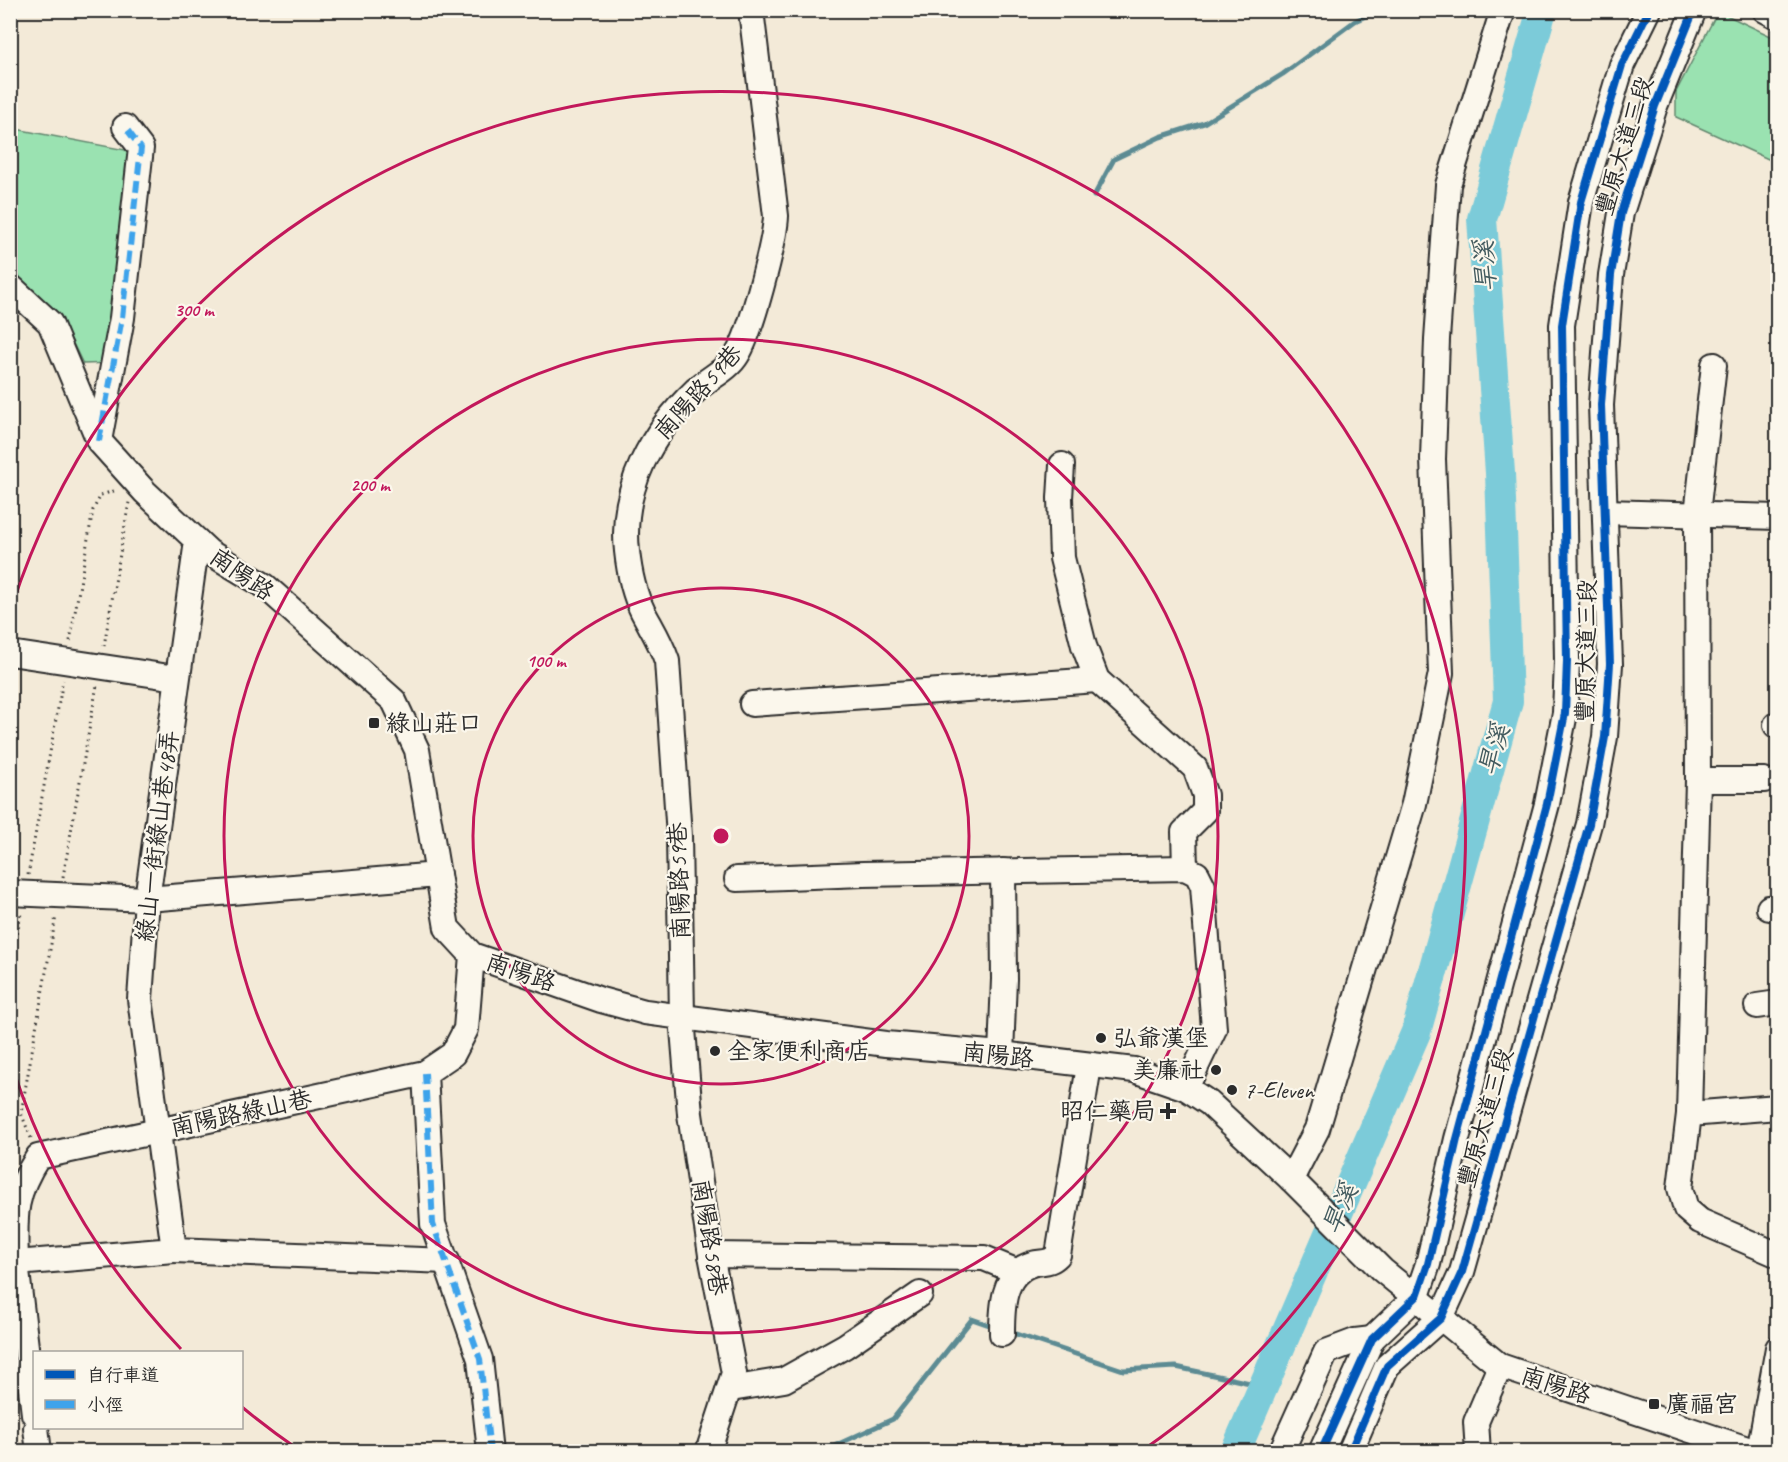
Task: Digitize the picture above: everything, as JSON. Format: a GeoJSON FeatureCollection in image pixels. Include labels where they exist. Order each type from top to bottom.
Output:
{"type":"FeatureCollection","features":[{"type":"Feature","properties":{"kind":"street","name":"南陽路59巷"},"geometry":{"type":"LineString","coordinates":[[682,1017],[679,836],[667,661],[658,636],[642,610],[633,583],[625,522],[644,456],[663,426],[697,388],[736,357],[746,338],[774,234],[776,216],[751,10]]}},
{"type":"Feature","properties":{"kind":"street"},"geometry":{"type":"LineString","coordinates":[[1295,1183],[1317,1129],[1414,804],[1441,673],[1433,459],[1437,339],[1448,185],[1503,10]]}},
{"type":"Feature","properties":{"kind":"street","name":"豐原大道三段"},"geometry":{"type":"LineString","coordinates":[[1417,1296],[1428,1264],[1457,1139],[1548,804],[1565,713],[1567,661],[1562,325],[1581,202],[1622,65],[1649,10]]}},
{"type":"Feature","properties":{"kind":"street","name":"豐原大道三段"},"geometry":{"type":"LineString","coordinates":[[1441,1318],[1462,1272],[1589,824],[1605,737],[1610,664],[1601,405],[1611,275],[1621,213],[1655,106],[1694,10]]}},
{"type":"Feature","properties":{"kind":"street"},"geometry":{"type":"LineString","coordinates":[[1765,10],[1778,17]]}},
{"type":"Feature","properties":{"kind":"street"},"geometry":{"type":"LineString","coordinates":[[99,441],[122,318],[141,148],[125,127]]}},
{"type":"Feature","properties":{"kind":"street","name":"南陽路"},"geometry":{"type":"LineString","coordinates":[[10,286],[50,323],[99,441],[145,492],[209,552],[266,586],[394,701],[417,750],[447,928],[472,955],[601,1000],[645,1012],[886,1044],[1001,1054],[1134,1070],[1186,1089],[1209,1103],[1295,1183],[1382,1270],[1417,1296],[1500,1366],[1757,1452]]}},
{"type":"Feature","properties":{"kind":"street"},"geometry":{"type":"LineString","coordinates":[[1714,365],[1697,514],[1698,780],[1689,1114],[1680,1188],[1686,1209],[1700,1221],[1778,1255]]}},
{"type":"Feature","properties":{"kind":"street"},"geometry":{"type":"LineString","coordinates":[[1062,465],[1060,498],[1062,558],[1084,646],[1097,680],[1195,768],[1205,795],[1205,811],[1184,832],[1185,868]]}},
{"type":"Feature","properties":{"kind":"street"},"geometry":{"type":"LineString","coordinates":[[1605,512],[1778,517]]}},
{"type":"Feature","properties":{"kind":"street","name":"綠山一街綠山巷48弄"},"geometry":{"type":"LineString","coordinates":[[174,1250],[140,999],[147,899],[176,678],[197,541]]}},
{"type":"Feature","properties":{"kind":"street"},"geometry":{"type":"LineString","coordinates":[[10,653],[176,678]]}},
{"type":"Feature","properties":{"kind":"street"},"geometry":{"type":"LineString","coordinates":[[752,704],[1097,680]]}},
{"type":"Feature","properties":{"kind":"street"},"geometry":{"type":"LineString","coordinates":[[1698,780],[1764,780]]}},
{"type":"Feature","properties":{"kind":"street"},"geometry":{"type":"LineString","coordinates":[[737,879],[1185,868],[1197,874],[1203,886],[1214,1029],[1186,1089]]}},
{"type":"Feature","properties":{"kind":"street"},"geometry":{"type":"LineString","coordinates":[[1001,1054],[1004,979],[1003,871]]}},
{"type":"Feature","properties":{"kind":"street"},"geometry":{"type":"LineString","coordinates":[[20,894],[147,899],[438,875]]}},
{"type":"Feature","properties":{"kind":"street","name":"南陽路綠山巷"},"geometry":{"type":"LineString","coordinates":[[38,1157],[425,1073],[453,1054],[466,1029],[472,955]]}},
{"type":"Feature","properties":{"kind":"street","name":"南陽路58巷"},"geometry":{"type":"LineString","coordinates":[[682,1017],[690,1114],[711,1255],[734,1373],[730,1389],[712,1432],[708,1452]]}},
{"type":"Feature","properties":{"kind":"street"},"geometry":{"type":"LineString","coordinates":[[1002,1334],[1002,1303],[1018,1272],[1033,1264],[1050,1263],[1059,1255],[1089,1066]]}},
{"type":"Feature","properties":{"kind":"street"},"geometry":{"type":"LineString","coordinates":[[425,1073],[433,1224],[480,1359],[490,1452]]}},
{"type":"Feature","properties":{"kind":"street"},"geometry":{"type":"LineString","coordinates":[[1689,1114],[1778,1107]]}},
{"type":"Feature","properties":{"kind":"street"},"geometry":{"type":"LineString","coordinates":[[33,1407],[13,1263],[17,1172],[38,1157]]}},
{"type":"Feature","properties":{"kind":"street"},"geometry":{"type":"LineString","coordinates":[[13,1263],[174,1250],[447,1262]]}},
{"type":"Feature","properties":{"kind":"street"},"geometry":{"type":"LineString","coordinates":[[711,1255],[984,1258],[1018,1272]]}},
{"type":"Feature","properties":{"kind":"street"},"geometry":{"type":"LineString","coordinates":[[730,1389],[784,1380],[845,1346],[920,1294]]}},
{"type":"Feature","properties":{"kind":"street"},"geometry":{"type":"LineString","coordinates":[[1321,1452],[1372,1339],[1417,1296]]}},
{"type":"Feature","properties":{"kind":"street"},"geometry":{"type":"LineString","coordinates":[[1350,1452],[1387,1366],[1441,1318]]}},
{"type":"Feature","properties":{"kind":"street"},"geometry":{"type":"LineString","coordinates":[[1281,1452],[1326,1352],[1355,1341],[1372,1339]]}},
{"type":"Feature","properties":{"kind":"street"},"geometry":{"type":"LineString","coordinates":[[1757,1452],[1778,1348]]}},
{"type":"Feature","properties":{"kind":"street"},"geometry":{"type":"LineString","coordinates":[[1478,1452],[1476,1422],[1500,1366]]}},
{"type":"Feature","properties":{"kind":"street"},"geometry":{"type":"LineString","coordinates":[[36,1429],[39,1452]]}},
{"type":"Feature","properties":{"kind":"path"},"geometry":{"type":"LineString","coordinates":[[69,650],[93,510],[101,495],[115,489],[129,500],[102,653]]}},
{"type":"Feature","properties":{"kind":"path"},"geometry":{"type":"LineString","coordinates":[[10,975],[20,894],[64,673]]}},
{"type":"Feature","properties":{"kind":"path"},"geometry":{"type":"LineString","coordinates":[[63,877],[98,677]]}},
{"type":"Feature","properties":{"kind":"path"},"geometry":{"type":"LineString","coordinates":[[38,1157],[21,1113],[57,913]]}},
{"type":"Feature","properties":{"kind":"path"},"geometry":{"type":"LineString","coordinates":[[10,1115],[21,1113]]}},
{"type":"Feature","properties":{"kind":"green space"},"geometry":{"type":"Polygon","coordinates":[[[1718,11],[1777,39],[1777,163],[1676,117],[1676,92],[1718,11]]]}},
{"type":"Feature","properties":{"kind":"green space"},"geometry":{"type":"Polygon","coordinates":[[[16,129],[136,152],[113,363],[83,364],[65,327],[11,272],[10,182],[16,129]]]}},
{"type":"Feature","properties":{"kind":"waterway"},"geometry":{"type":"LineString","coordinates":[[1094,196],[1114,159],[1160,137],[1204,123],[1283,74],[1355,21],[1378,10]]}},
{"type":"Feature","properties":{"kind":"waterway","name":"旱溪"},"geometry":{"type":"LineString","coordinates":[[1235,1452],[1416,1032],[1508,701],[1500,473],[1482,219],[1542,10]]}},
{"type":"Feature","properties":{"kind":"waterway"},"geometry":{"type":"LineString","coordinates":[[810,1452],[832,1447],[893,1419],[972,1319],[995,1327]]}},
{"type":"Feature","properties":{"kind":"waterway"},"geometry":{"type":"LineString","coordinates":[[1010,1332],[1123,1370],[1176,1367],[1264,1386]]}},
{"type":"Feature","properties":{"kind":"marked path"},"geometry":{"type":"LineString","coordinates":[[99,441],[122,318],[141,148],[125,127]]}},
{"type":"Feature","properties":{"kind":"marked path"},"geometry":{"type":"LineString","coordinates":[[425,1073],[433,1224],[480,1359],[490,1452]]}},
{"type":"Feature","properties":{"kind":"cycle path"},"geometry":{"type":"LineString","coordinates":[[1321,1452],[1372,1339],[1417,1296],[1428,1264],[1457,1139],[1547,804],[1565,713],[1567,661],[1562,325],[1581,202],[1622,65],[1649,10]]}},
{"type":"Feature","properties":{"kind":"cycle path"},"geometry":{"type":"LineString","coordinates":[[1350,1452],[1387,1366],[1441,1318],[1462,1272],[1589,824],[1605,737],[1610,664],[1601,405],[1611,275],[1621,213],[1655,106],[1694,10]]}},
{"type":"Feature","properties":{"kind":"place","name":"綠山莊口"},"geometry":{"type":"Point","coordinates":[374,723]}},
{"type":"Feature","properties":{"kind":"place","name":"弘爺漢堡"},"geometry":{"type":"Point","coordinates":[1101,1038]}},
{"type":"Feature","properties":{"kind":"place","name":"全家便利商店"},"geometry":{"type":"Point","coordinates":[715,1051]}},
{"type":"Feature","properties":{"kind":"place","name":"美廉社"},"geometry":{"type":"Point","coordinates":[1216,1070]}},
{"type":"Feature","properties":{"kind":"place","name":"7-Eleven"},"geometry":{"type":"Point","coordinates":[1232,1090]}},
{"type":"Feature","properties":{"kind":"place","name":"昭仁藥局"},"geometry":{"type":"Point","coordinates":[1168,1111]}},
{"type":"Feature","properties":{"kind":"place","name":"廣福宮"},"geometry":{"type":"Point","coordinates":[1654,1404]}}]}
